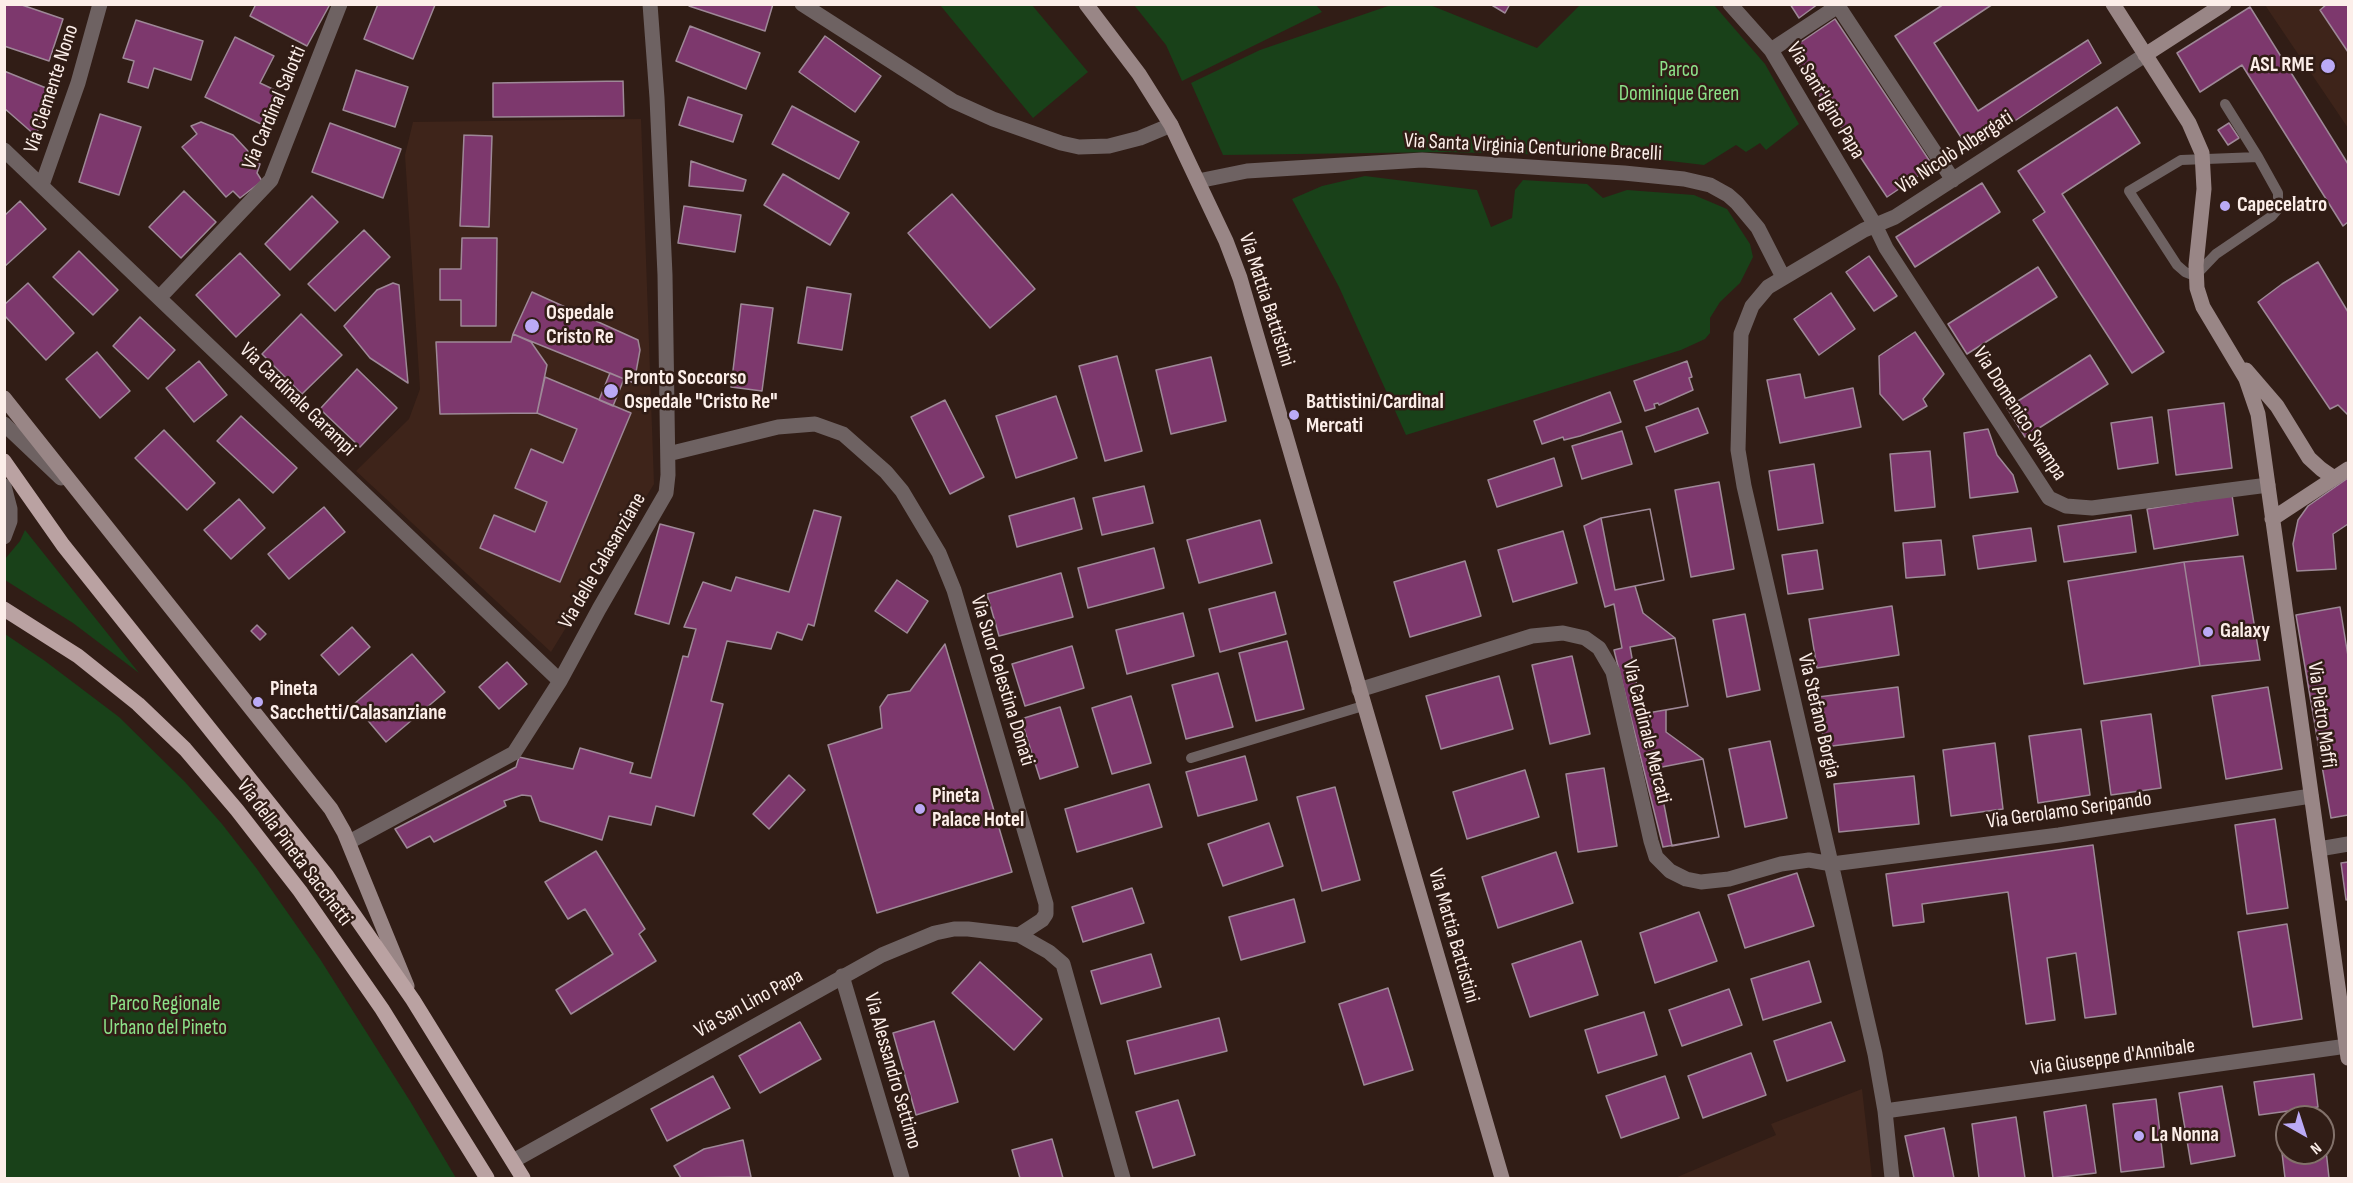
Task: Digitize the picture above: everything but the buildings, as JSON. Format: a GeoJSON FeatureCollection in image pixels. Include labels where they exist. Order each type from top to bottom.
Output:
{"type":"FeatureCollection","features":[{"type":"Feature","properties":{"kind":"main road","name":"Via della Pineta Sacchetti"},"geometry":{"type":"LineString","coordinates":[[4,461],[63,545],[305,847],[413,1000],[523,1179]]}},
{"type":"Feature","properties":{"kind":"main road","name":"Via della Pineta Sacchetti"},"geometry":{"type":"LineString","coordinates":[[4,609],[78,656],[124,692],[185,749],[230,802],[300,891],[375,999],[487,1179]]}},
{"type":"Feature","properties":{"kind":"street","name":"Via Clemente Nono"},"geometry":{"type":"LineString","coordinates":[[42,185],[78,83],[100,4]]}},
{"type":"Feature","properties":{"kind":"street","name":"Via Cardinal Salotti"},"geometry":{"type":"LineString","coordinates":[[160,297],[272,180],[340,4]]}},
{"type":"Feature","properties":{"kind":"street","name":"Via delle Calasanziane"},"geometry":{"type":"LineString","coordinates":[[349,842],[514,753],[560,681],[663,499],[668,485],[665,275],[650,4]]}},
{"type":"Feature","properties":{"kind":"street"},"geometry":{"type":"LineString","coordinates":[[802,4],[953,101],[993,119],[1061,143],[1079,147],[1109,146],[1140,138],[1171,125]]}},
{"type":"Feature","properties":{"kind":"street","name":"Via Mattia Battistini"},"geometry":{"type":"LineString","coordinates":[[1086,4],[1139,74],[1171,125],[1226,241],[1243,289],[1502,1179]]}},
{"type":"Feature","properties":{"kind":"street","name":"Via Sant'Igino Papa"},"geometry":{"type":"LineString","coordinates":[[1730,4],[1771,50],[1875,225]]}},
{"type":"Feature","properties":{"kind":"street"},"geometry":{"type":"LineString","coordinates":[[2113,4],[2189,123],[2204,160],[2204,189],[2195,276],[2203,308],[2231,354],[2277,406],[2309,458],[2334,478]]}},
{"type":"Feature","properties":{"kind":"street"},"geometry":{"type":"LineString","coordinates":[[2145,55],[2224,4]]}},
{"type":"Feature","properties":{"kind":"street"},"geometry":{"type":"LineString","coordinates":[[1771,50],[1838,6],[1953,180]]}},
{"type":"Feature","properties":{"kind":"street","name":"Via Nicolò Albergati"},"geometry":{"type":"LineString","coordinates":[[1783,277],[1864,230],[1891,220],[2145,55]]}},
{"type":"Feature","properties":{"kind":"street","name":"Via Cardinale Garampi"},"geometry":{"type":"LineString","coordinates":[[4,150],[560,681]]}},
{"type":"Feature","properties":{"kind":"street","name":"Via Santa Virginia Centurione Bracelli"},"geometry":{"type":"LineString","coordinates":[[1198,181],[1247,171],[1422,160],[1684,179],[1719,190],[1728,195],[1746,212],[1763,237],[1783,277]]}},
{"type":"Feature","properties":{"kind":"street","name":"Via Domenico Svampa"},"geometry":{"type":"LineString","coordinates":[[1875,225],[1899,268],[2045,493],[2052,500],[2076,508],[2092,508],[2268,485]]}},
{"type":"Feature","properties":{"kind":"street","name":"Via Stefano Borgia"},"geometry":{"type":"LineString","coordinates":[[1783,277],[1759,296],[1743,326],[1739,358],[1738,450],[1743,486],[1832,864],[1885,1111],[1892,1179]]}},
{"type":"Feature","properties":{"kind":"street","name":"Via Pietro Maffi"},"geometry":{"type":"LineString","coordinates":[[2231,354],[2246,379],[2255,404],[2348,1052]]}},
{"type":"Feature","properties":{"kind":"street","name":"Via della Pineta Sacchetti"},"geometry":{"type":"LineString","coordinates":[[4,398],[320,793],[340,823],[349,842],[413,1000]]}},
{"type":"Feature","properties":{"kind":"street"},"geometry":{"type":"LineString","coordinates":[[4,424],[81,496]]}},
{"type":"Feature","properties":{"kind":"street","name":"Via Suor Celestina Donati"},"geometry":{"type":"LineString","coordinates":[[668,454],[778,428],[815,424],[836,430],[850,440],[886,472],[902,491],[935,546],[954,590],[1046,904],[1046,914],[1042,920],[1019,935]]}},
{"type":"Feature","properties":{"kind":"street"},"geometry":{"type":"LineString","coordinates":[[2272,519],[2349,469]]}},
{"type":"Feature","properties":{"kind":"street"},"geometry":{"type":"LineString","coordinates":[[4,486],[10,515],[4,537]]}},
{"type":"Feature","properties":{"kind":"street","name":"Via Cardinale Mercati"},"geometry":{"type":"LineString","coordinates":[[1359,690],[1532,636],[1563,633],[1578,635],[1599,648],[1611,666],[1651,841],[1656,856],[1664,866],[1686,879],[1707,882],[1729,879],[1781,864],[1809,860],[1832,864]]}},
{"type":"Feature","properties":{"kind":"street","name":"Via Gerolamo Seripando"},"geometry":{"type":"LineString","coordinates":[[1832,864],[2059,835],[2311,796]]}},
{"type":"Feature","properties":{"kind":"street"},"geometry":{"type":"LineString","coordinates":[[2319,849],[2349,844]]}},
{"type":"Feature","properties":{"kind":"street","name":"Via San Lino Papa"},"geometry":{"type":"LineString","coordinates":[[513,1161],[842,976],[906,943],[954,929],[1019,935]]}},
{"type":"Feature","properties":{"kind":"street"},"geometry":{"type":"LineString","coordinates":[[1019,935],[1056,956],[1065,967],[1123,1179]]}},
{"type":"Feature","properties":{"kind":"street","name":"Via Alessandro Settimo"},"geometry":{"type":"LineString","coordinates":[[842,976],[902,1179]]}},
{"type":"Feature","properties":{"kind":"street","name":"Via Giuseppe d'Annibale"},"geometry":{"type":"LineString","coordinates":[[1885,1111],[2348,1052]]}},
{"type":"Feature","properties":{"kind":"lane"},"geometry":{"type":"LineString","coordinates":[[2225,104],[2258,157],[2278,193],[2278,209],[2272,216],[2216,254],[2195,276],[2185,272],[2177,265],[2129,191],[2181,160],[2258,157]]}},
{"type":"Feature","properties":{"kind":"lane"},"geometry":{"type":"LineString","coordinates":[[1191,758],[1363,706]]}},
{"type":"Feature","properties":{"kind":"shaded area","name":"ASL RME"},"geometry":{"type":"Polygon","coordinates":[[[2265,5],[2348,5],[2348,128],[2265,5]]]}},
{"type":"Feature","properties":{"kind":"shaded area","name":"Ospedale Cristo Re"},"geometry":{"type":"Polygon","coordinates":[[[641,119],[654,484],[551,652],[356,471],[409,419],[420,389],[405,155],[413,122],[641,119]]]}},
{"type":"Feature","properties":{"kind":"shaded area"},"geometry":{"type":"Polygon","coordinates":[[[1862,1089],[1872,1178],[1675,1178],[1776,1135],[1771,1124],[1862,1089]]]}},
{"type":"Feature","properties":{"kind":"green space"},"geometry":{"type":"Polygon","coordinates":[[[940,5],[1032,5],[1088,72],[1033,118],[940,5]]]}},
{"type":"Feature","properties":{"kind":"green space"},"geometry":{"type":"Polygon","coordinates":[[[1134,5],[1316,5],[1322,12],[1182,81],[1166,45],[1134,5]]]}},
{"type":"Feature","properties":{"kind":"green space","name":"Parco Dominique Green"},"geometry":{"type":"Polygon","coordinates":[[[1391,5],[1430,5],[1537,48],[1580,5],[1714,5],[1765,64],[1799,124],[1766,150],[1760,143],[1746,152],[1736,145],[1704,165],[1636,157],[1446,152],[1223,155],[1191,83],[1260,50],[1391,5]]]}},
{"type":"Feature","properties":{"kind":"green space"},"geometry":{"type":"Polygon","coordinates":[[[1365,176],[1477,190],[1491,227],[1512,218],[1515,190],[1523,180],[1587,184],[1603,198],[1627,190],[1694,195],[1727,209],[1750,244],[1753,257],[1740,283],[1720,302],[1710,318],[1710,333],[1705,339],[1681,350],[1406,435],[1339,287],[1292,199],[1322,186],[1365,176]]]}},
{"type":"Feature","properties":{"kind":"green space"},"geometry":{"type":"Polygon","coordinates":[[[25,530],[139,673],[73,623],[5,580],[5,559],[20,541],[25,530]]]}},
{"type":"Feature","properties":{"kind":"green space","name":"Parco Regionale Urbano del Pineto"},"geometry":{"type":"Polygon","coordinates":[[[5,634],[119,717],[185,782],[222,824],[257,869],[320,959],[456,1178],[5,1178],[5,634]]]}},
{"type":"Feature","properties":{"kind":"place","name":"ASL RME"},"geometry":{"type":"Point","coordinates":[2328,66]}},
{"type":"Feature","properties":{"kind":"place","name":"Capecelatro"},"geometry":{"type":"Point","coordinates":[2225,206]}},
{"type":"Feature","properties":{"kind":"place","name":"Ospedale Cristo Re"},"geometry":{"type":"Point","coordinates":[532,326]}},
{"type":"Feature","properties":{"kind":"place","name":"Pronto Soccorso Ospedale \"Cristo Re\""},"geometry":{"type":"Point","coordinates":[611,391]}},
{"type":"Feature","properties":{"kind":"place","name":"Battistini/Cardinal Mercati"},"geometry":{"type":"Point","coordinates":[1294,415]}},
{"type":"Feature","properties":{"kind":"place","name":"Galaxy"},"geometry":{"type":"Point","coordinates":[2208,632]}},
{"type":"Feature","properties":{"kind":"place","name":"Pineta Sacchetti/Calasanziane"},"geometry":{"type":"Point","coordinates":[258,702]}},
{"type":"Feature","properties":{"kind":"place","name":"Pineta Palace Hotel"},"geometry":{"type":"Point","coordinates":[920,809]}},
{"type":"Feature","properties":{"kind":"place","name":"La Nonna"},"geometry":{"type":"Point","coordinates":[2139,1136]}}]}
